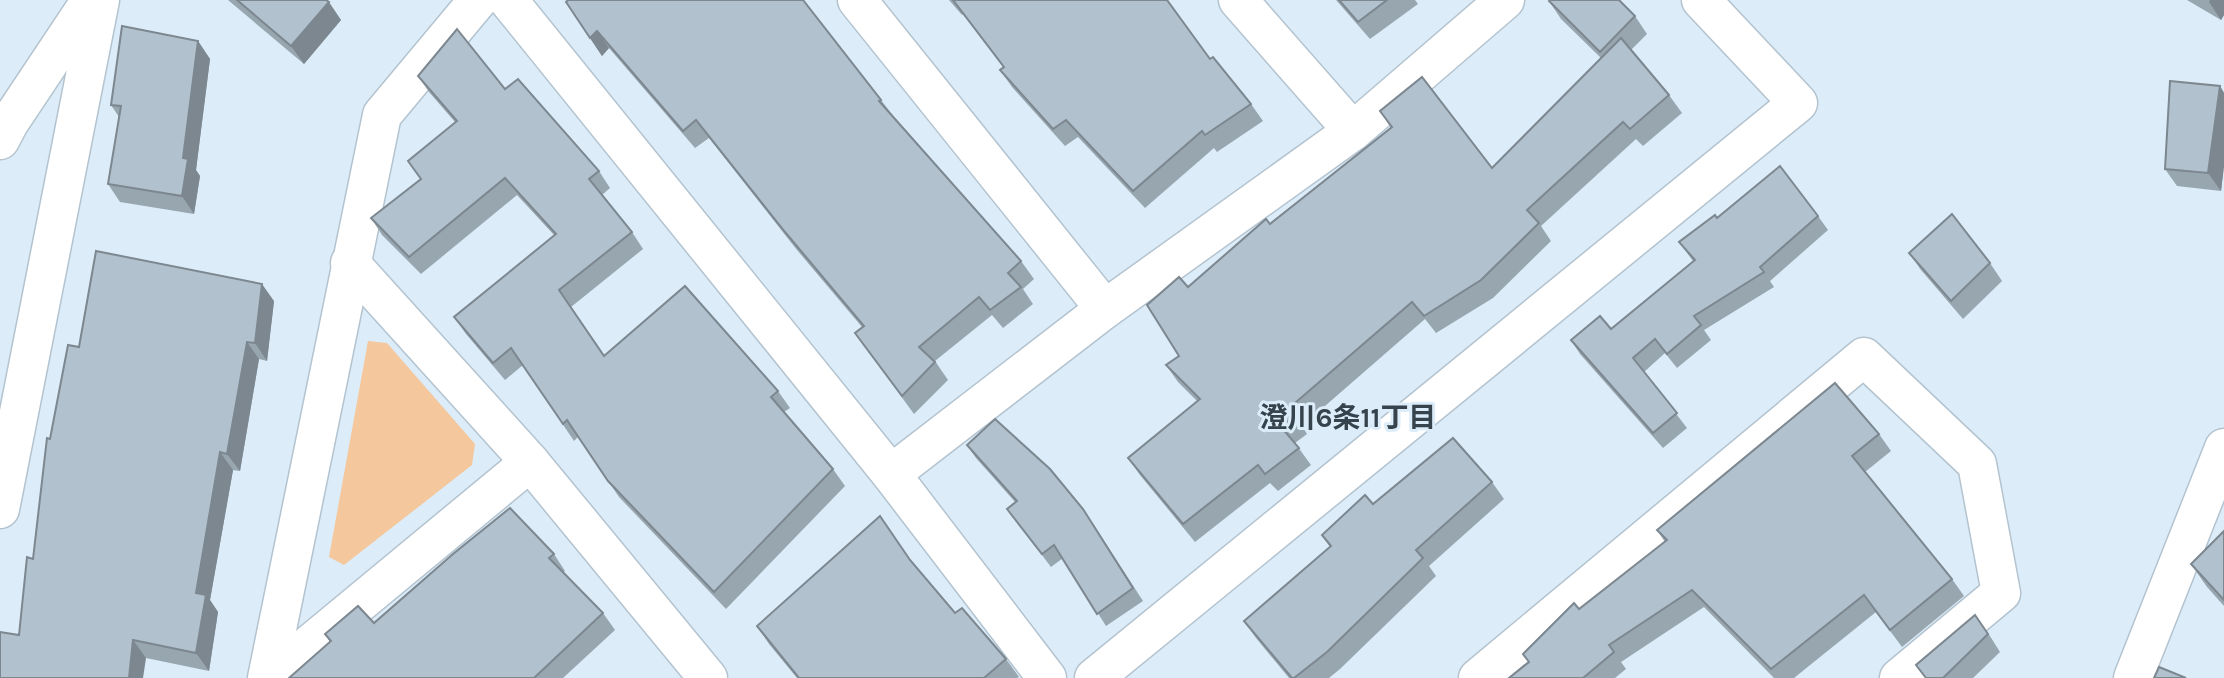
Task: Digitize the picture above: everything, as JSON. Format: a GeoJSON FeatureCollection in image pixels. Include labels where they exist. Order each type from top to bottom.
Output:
{"type":"FeatureCollection","features":[{"type":"Feature","properties":{"kind":"street"},"geometry":{"type":"LineString","coordinates":[[0,140],[91,0]]}},
{"type":"Feature","properties":{"kind":"street"},"geometry":{"type":"LineString","coordinates":[[0,509],[100,0]]}},
{"type":"Feature","properties":{"kind":"street"},"geometry":{"type":"LineString","coordinates":[[268,678],[382,115],[478,0]]}},
{"type":"Feature","properties":{"kind":"street"},"geometry":{"type":"LineString","coordinates":[[508,0],[891,474],[1047,678]]}},
{"type":"Feature","properties":{"kind":"street"},"geometry":{"type":"LineString","coordinates":[[857,0],[1105,309]]}},
{"type":"Feature","properties":{"kind":"street"},"geometry":{"type":"LineString","coordinates":[[1238,0],[1353,131]]}},
{"type":"Feature","properties":{"kind":"street"},"geometry":{"type":"LineString","coordinates":[[891,474],[1105,309],[1353,131],[1505,0]]}},
{"type":"Feature","properties":{"kind":"street"},"geometry":{"type":"LineString","coordinates":[[1094,678],[1798,103],[1701,0]]}},
{"type":"Feature","properties":{"kind":"street"},"geometry":{"type":"LineString","coordinates":[[350,264],[530,461],[708,678]]}},
{"type":"Feature","properties":{"kind":"street"},"geometry":{"type":"LineString","coordinates":[[1478,678],[1864,357],[1977,464],[2001,593],[1899,678]]}},
{"type":"Feature","properties":{"kind":"street"},"geometry":{"type":"LineString","coordinates":[[2133,678],[2224,449]]}},
{"type":"Feature","properties":{"kind":"street"},"geometry":{"type":"LineString","coordinates":[[268,678],[530,461]]}},
{"type":"Feature","properties":{"kind":"shaded area"},"geometry":{"type":"Polygon","coordinates":[[[368,341],[387,343],[475,444],[472,465],[344,565],[329,557],[368,341]]]}},
{"type":"Feature","properties":{"kind":"building"},"geometry":{"type":"Polygon","coordinates":[[[237,0],[326,0],[329,2],[291,46],[237,0]]]}},
{"type":"Feature","properties":{"kind":"building"},"geometry":{"type":"Polygon","coordinates":[[[803,0],[881,100],[879,101],[1021,261],[1008,273],[1021,287],[990,310],[979,297],[919,347],[935,362],[902,396],[855,333],[864,326],[696,120],[683,131],[597,31],[590,38],[566,2],[803,0]]]}},
{"type":"Feature","properties":{"kind":"building"},"geometry":{"type":"Polygon","coordinates":[[[953,0],[1167,0],[1210,59],[1213,57],[1251,104],[1205,135],[1202,131],[1133,191],[1066,120],[1053,129],[1000,70],[1004,67],[953,0]]]}},
{"type":"Feature","properties":{"kind":"building"},"geometry":{"type":"Polygon","coordinates":[[[1339,0],[1387,0],[1358,22],[1339,0]]]}},
{"type":"Feature","properties":{"kind":"building"},"geometry":{"type":"Polygon","coordinates":[[[1550,0],[1619,0],[1635,16],[1600,52],[1550,0]]]}},
{"type":"Feature","properties":{"kind":"building"},"geometry":{"type":"Polygon","coordinates":[[[122,26],[198,41],[183,158],[188,159],[182,196],[108,184],[121,106],[111,105],[122,26]]]}},
{"type":"Feature","properties":{"kind":"building"},"geometry":{"type":"Polygon","coordinates":[[[457,29],[505,89],[518,79],[599,171],[589,179],[632,232],[559,290],[604,356],[685,286],[778,391],[771,397],[833,469],[714,592],[608,481],[567,420],[563,424],[511,348],[493,363],[454,317],[556,234],[505,178],[409,257],[371,218],[421,179],[408,161],[457,121],[418,76],[457,29]]]}},
{"type":"Feature","properties":{"kind":"building"},"geometry":{"type":"Polygon","coordinates":[[[1621,38],[1669,95],[1630,129],[1623,122],[1527,210],[1539,223],[1481,280],[1424,316],[1412,302],[1288,409],[1295,416],[1281,427],[1299,448],[1265,474],[1258,465],[1183,524],[1128,458],[1200,399],[1166,365],[1179,356],[1147,305],[1179,277],[1188,287],[1266,219],[1270,224],[1392,127],[1380,111],[1422,77],[1492,168],[1621,38]]]}},
{"type":"Feature","properties":{"kind":"building"},"geometry":{"type":"Polygon","coordinates":[[[2170,81],[2220,86],[2208,173],[2165,169],[2170,81]]]}},
{"type":"Feature","properties":{"kind":"building"},"geometry":{"type":"Polygon","coordinates":[[[1780,166],[1818,216],[1760,267],[1764,272],[1694,316],[1701,325],[1667,354],[1655,339],[1633,358],[1677,413],[1653,433],[1571,340],[1600,316],[1611,329],[1695,260],[1679,242],[1715,215],[1717,218],[1780,166]]]}},
{"type":"Feature","properties":{"kind":"building"},"geometry":{"type":"Polygon","coordinates":[[[1952,214],[1990,263],[1951,301],[1909,253],[1952,214]]]}},
{"type":"Feature","properties":{"kind":"building"},"geometry":{"type":"Polygon","coordinates":[[[96,251],[262,284],[255,343],[247,342],[227,454],[220,452],[196,593],[206,595],[196,653],[133,640],[129,678],[0,678],[0,632],[19,635],[27,557],[33,559],[47,438],[50,439],[68,345],[79,347],[96,251]]]}},
{"type":"Feature","properties":{"kind":"building"},"geometry":{"type":"Polygon","coordinates":[[[1835,383],[1879,434],[1852,456],[1952,579],[1890,630],[1864,595],[1771,669],[1692,590],[1609,645],[1614,652],[1583,678],[1509,678],[1529,662],[1523,654],[1574,603],[1579,609],[1667,540],[1657,530],[1835,383]]]}},
{"type":"Feature","properties":{"kind":"building"},"geometry":{"type":"Polygon","coordinates":[[[995,419],[1050,469],[1083,509],[1133,588],[1097,614],[1054,545],[1042,554],[1007,509],[1017,501],[967,445],[995,419]]]}},
{"type":"Feature","properties":{"kind":"building"},"geometry":{"type":"Polygon","coordinates":[[[1453,438],[1492,482],[1416,550],[1423,558],[1327,652],[1292,678],[1244,621],[1331,546],[1322,535],[1365,495],[1373,504],[1453,438]]]}},
{"type":"Feature","properties":{"kind":"building"},"geometry":{"type":"Polygon","coordinates":[[[510,508],[554,554],[549,558],[603,613],[534,678],[289,678],[331,641],[325,634],[358,606],[374,623],[510,508]]]}},
{"type":"Feature","properties":{"kind":"building"},"geometry":{"type":"Polygon","coordinates":[[[880,516],[910,560],[955,613],[962,608],[1006,659],[984,678],[799,678],[757,626],[880,516]]]}},
{"type":"Feature","properties":{"kind":"building"},"geometry":{"type":"Polygon","coordinates":[[[2224,531],[2224,600],[2191,564],[2224,531]]]}},
{"type":"Feature","properties":{"kind":"building"},"geometry":{"type":"Polygon","coordinates":[[[1975,615],[1988,634],[1943,678],[1926,678],[1916,665],[1975,615]]]}},
{"type":"Feature","properties":{"kind":"building"},"geometry":{"type":"Polygon","coordinates":[[[2159,667],[2186,678],[2154,678],[2159,667]]]}},
{"type":"Feature","properties":{"kind":"district","name":"澄川6条11丁目"},"geometry":{"type":"Point","coordinates":[1348,417]}}]}
